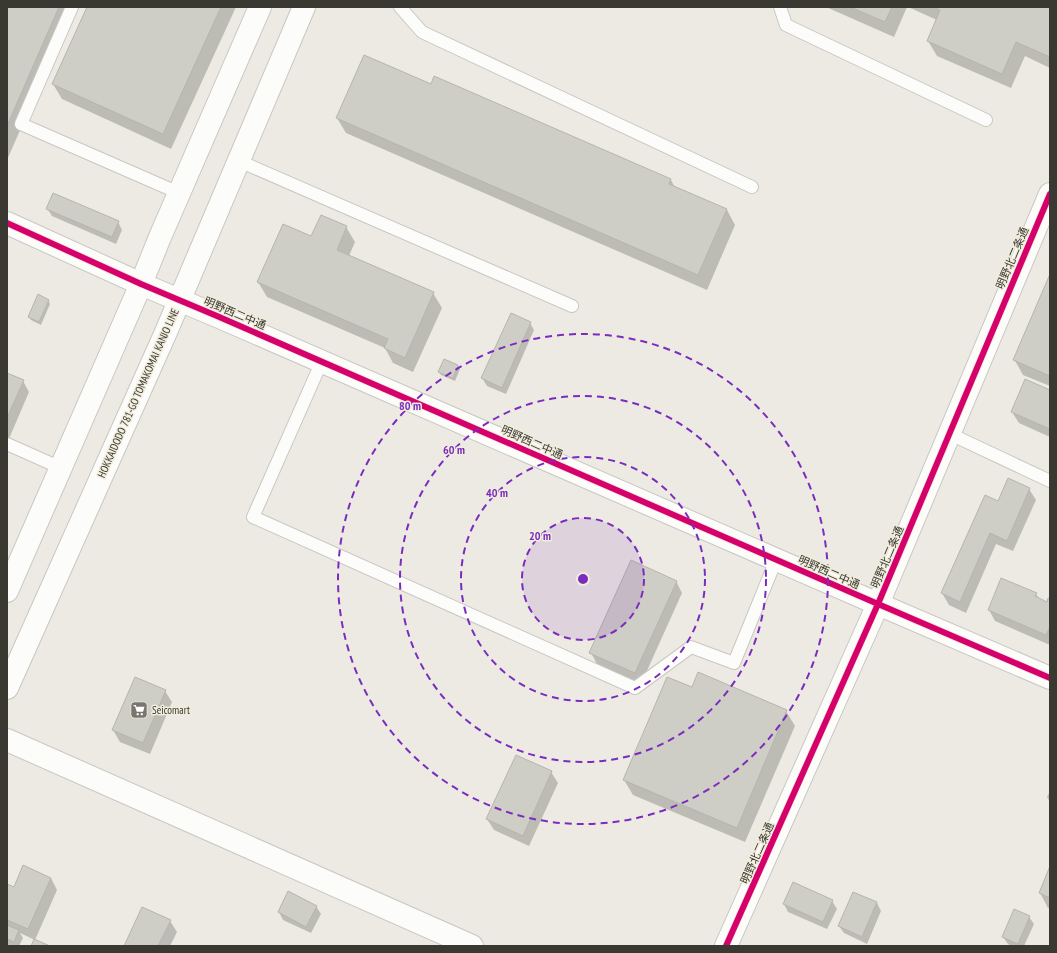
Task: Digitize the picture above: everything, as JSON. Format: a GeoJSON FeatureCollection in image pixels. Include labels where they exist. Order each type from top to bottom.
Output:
{"type":"FeatureCollection","features":[{"type":"Feature","properties":{"kind":"street"},"geometry":{"type":"LineString","coordinates":[[7,592],[260,7]]}},
{"type":"Feature","properties":{"kind":"street","name":"HOKKAIDODO 781-GO TOMAKOMAI KANJO LINE"},"geometry":{"type":"LineString","coordinates":[[7,688],[180,300],[304,7]]}},
{"type":"Feature","properties":{"kind":"street","name":"明野北二条通"},"geometry":{"type":"LineString","coordinates":[[726,946],[878,604],[1049,197]]}},
{"type":"Feature","properties":{"kind":"street","name":"明野西二中通"},"geometry":{"type":"LineString","coordinates":[[7,223],[141,284],[322,361],[776,560],[1050,678]]}},
{"type":"Feature","properties":{"kind":"street"},"geometry":{"type":"LineString","coordinates":[[7,740],[472,946]]}},
{"type":"Feature","properties":{"kind":"lane"},"geometry":{"type":"LineString","coordinates":[[72,7],[21,124],[179,192]]}},
{"type":"Feature","properties":{"kind":"lane"},"geometry":{"type":"LineString","coordinates":[[400,7],[422,32],[752,187]]}},
{"type":"Feature","properties":{"kind":"lane"},"geometry":{"type":"LineString","coordinates":[[780,7],[786,25],[986,120]]}},
{"type":"Feature","properties":{"kind":"lane"},"geometry":{"type":"LineString","coordinates":[[239,161],[572,306]]}},
{"type":"Feature","properties":{"kind":"lane"},"geometry":{"type":"LineString","coordinates":[[322,361],[253,517],[635,688],[691,647],[734,663],[776,560]]}},
{"type":"Feature","properties":{"kind":"lane"},"geometry":{"type":"LineString","coordinates":[[950,434],[1050,481]]}},
{"type":"Feature","properties":{"kind":"lane"},"geometry":{"type":"LineString","coordinates":[[7,444],[61,468]]}},
{"type":"Feature","properties":{"kind":"building"},"geometry":{"type":"Polygon","coordinates":[[[7,7],[59,7],[7,126],[7,7]]]}},
{"type":"Feature","properties":{"kind":"building"},"geometry":{"type":"Polygon","coordinates":[[[87,7],[221,7],[163,134],[52,84],[87,7]]]}},
{"type":"Feature","properties":{"kind":"building"},"geometry":{"type":"Polygon","coordinates":[[[850,7],[892,7],[885,22],[850,7]]]}},
{"type":"Feature","properties":{"kind":"building"},"geometry":{"type":"Polygon","coordinates":[[[933,7],[1050,7],[1050,57],[1016,42],[1002,74],[927,41],[940,10],[933,7]]]}},
{"type":"Feature","properties":{"kind":"building"},"geometry":{"type":"Polygon","coordinates":[[[364,55],[431,84],[434,76],[671,179],[669,184],[727,209],[698,275],[336,118],[364,55]]]}},
{"type":"Feature","properties":{"kind":"building"},"geometry":{"type":"Polygon","coordinates":[[[53,193],[119,221],[112,237],[46,209],[53,193]]]}},
{"type":"Feature","properties":{"kind":"building"},"geometry":{"type":"Polygon","coordinates":[[[321,215],[347,226],[337,250],[434,292],[405,358],[384,348],[388,339],[257,282],[283,224],[311,236],[321,215]]]}},
{"type":"Feature","properties":{"kind":"building"},"geometry":{"type":"Polygon","coordinates":[[[1050,274],[1050,376],[1013,360],[1050,274]]]}},
{"type":"Feature","properties":{"kind":"building"},"geometry":{"type":"Polygon","coordinates":[[[38,294],[49,300],[39,322],[28,317],[38,294]]]}},
{"type":"Feature","properties":{"kind":"building"},"geometry":{"type":"Polygon","coordinates":[[[511,313],[531,322],[502,388],[481,378],[511,313]]]}},
{"type":"Feature","properties":{"kind":"building"},"geometry":{"type":"Polygon","coordinates":[[[444,359],[458,365],[453,378],[438,372],[444,359]]]}},
{"type":"Feature","properties":{"kind":"building"},"geometry":{"type":"Polygon","coordinates":[[[7,373],[24,380],[7,418],[7,373]]]}},
{"type":"Feature","properties":{"kind":"building"},"geometry":{"type":"Polygon","coordinates":[[[1025,379],[1050,390],[1050,429],[1011,412],[1025,379]]]}},
{"type":"Feature","properties":{"kind":"building"},"geometry":{"type":"Polygon","coordinates":[[[1008,478],[1030,488],[1007,541],[990,533],[960,602],[941,593],[985,495],[998,501],[1008,478]]]}},
{"type":"Feature","properties":{"kind":"building"},"geometry":{"type":"Polygon","coordinates":[[[631,560],[677,581],[635,673],[589,653],[631,560]]]}},
{"type":"Feature","properties":{"kind":"building"},"geometry":{"type":"Polygon","coordinates":[[[1001,578],[1037,593],[1035,596],[1047,602],[1048,598],[1050,599],[1050,627],[1046,635],[988,610],[1001,578]]]}},
{"type":"Feature","properties":{"kind":"building"},"geometry":{"type":"Polygon","coordinates":[[[698,672],[787,710],[737,828],[623,780],[667,677],[692,687],[698,672]]]}},
{"type":"Feature","properties":{"kind":"building","name":"Seicomart"},"geometry":{"type":"Polygon","coordinates":[[[135,677],[166,690],[143,743],[112,730],[135,677]]]}},
{"type":"Feature","properties":{"kind":"building"},"geometry":{"type":"Polygon","coordinates":[[[516,755],[552,771],[523,836],[486,819],[516,755]]]}},
{"type":"Feature","properties":{"kind":"building"},"geometry":{"type":"Polygon","coordinates":[[[23,865],[51,878],[28,929],[7,920],[7,884],[14,887],[23,865]]]}},
{"type":"Feature","properties":{"kind":"building"},"geometry":{"type":"Polygon","coordinates":[[[1050,866],[1050,898],[1039,893],[1050,866]]]}},
{"type":"Feature","properties":{"kind":"building"},"geometry":{"type":"Polygon","coordinates":[[[793,882],[833,900],[823,922],[783,904],[793,882]]]}},
{"type":"Feature","properties":{"kind":"building"},"geometry":{"type":"Polygon","coordinates":[[[288,891],[317,906],[306,927],[278,912],[288,891]]]}},
{"type":"Feature","properties":{"kind":"building"},"geometry":{"type":"Polygon","coordinates":[[[853,892],[877,902],[862,937],[838,926],[853,892]]]}},
{"type":"Feature","properties":{"kind":"building"},"geometry":{"type":"Polygon","coordinates":[[[142,907],[171,920],[158,946],[124,946],[142,907]]]}},
{"type":"Feature","properties":{"kind":"building"},"geometry":{"type":"Polygon","coordinates":[[[1014,909],[1030,916],[1018,944],[1002,937],[1014,909]]]}},
{"type":"Feature","properties":{"kind":"building"},"geometry":{"type":"Polygon","coordinates":[[[7,925],[19,930],[14,942],[7,939],[7,925]]]}},
{"type":"Feature","properties":{"kind":"building"},"geometry":{"type":"Polygon","coordinates":[[[34,939],[50,946],[31,946],[34,939]]]}},
{"type":"Feature","properties":{"kind":"cycle path"},"geometry":{"type":"LineString","coordinates":[[726,946],[878,604],[1050,194]]}},
{"type":"Feature","properties":{"kind":"cycle path"},"geometry":{"type":"LineString","coordinates":[[7,223],[141,284],[1050,678]]}},
{"type":"Feature","properties":{"kind":"place","name":"Seicomart"},"geometry":{"type":"Point","coordinates":[139,710]}}]}
